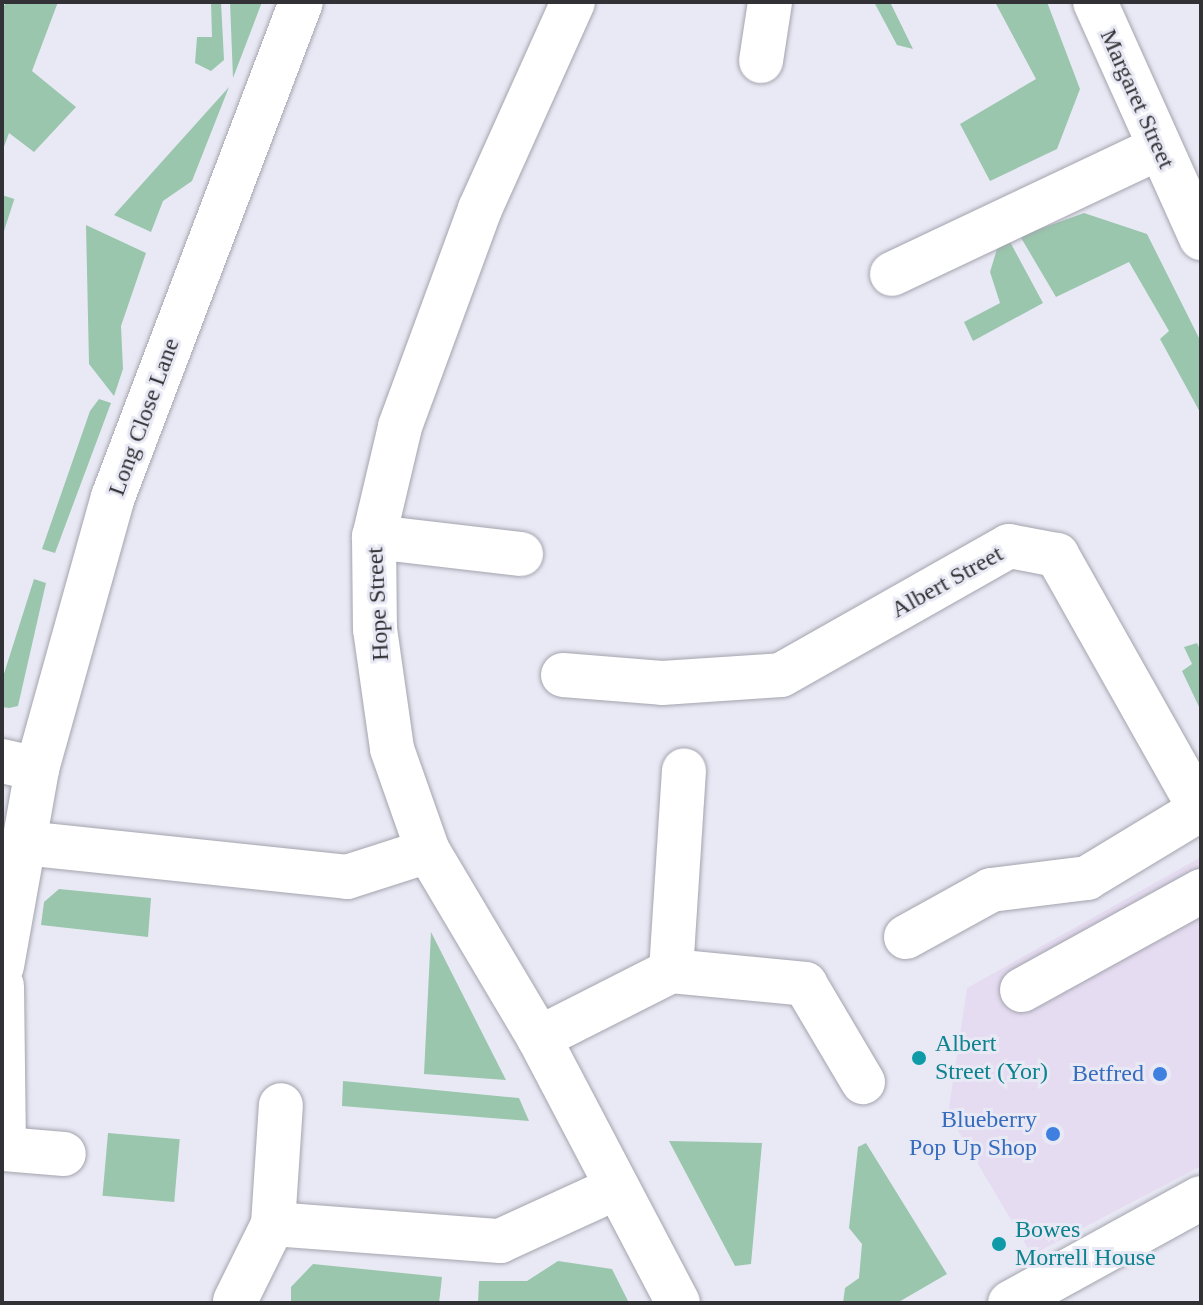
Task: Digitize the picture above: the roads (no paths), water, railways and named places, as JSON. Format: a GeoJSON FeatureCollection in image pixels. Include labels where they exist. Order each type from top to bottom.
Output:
{"type":"FeatureCollection","features":[{"type":"Feature","properties":{"kind":"street","name":"Long Close Lane"},"geometry":{"type":"LineString","coordinates":[[2,966],[24,843],[20,765],[113,497],[301,2]]}},
{"type":"Feature","properties":{"kind":"street","name":"Hope Street"},"geometry":{"type":"LineString","coordinates":[[573,2],[475,224],[400,427],[374,537],[375,629],[392,749],[428,851],[539,1038],[678,1303]]}},
{"type":"Feature","properties":{"kind":"street"},"geometry":{"type":"LineString","coordinates":[[761,61],[770,2]]}},
{"type":"Feature","properties":{"kind":"street","name":"Margaret Street"},"geometry":{"type":"LineString","coordinates":[[1095,2],[1157,149],[1201,238]]}},
{"type":"Feature","properties":{"kind":"street"},"geometry":{"type":"LineString","coordinates":[[892,274],[1157,149]]}},
{"type":"Feature","properties":{"kind":"street"},"geometry":{"type":"LineString","coordinates":[[374,537],[521,554]]}},
{"type":"Feature","properties":{"kind":"street","name":"Albert Street"},"geometry":{"type":"LineString","coordinates":[[563,675],[662,683],[781,675],[1009,546],[1057,555],[1201,809],[1087,878],[991,890],[906,937]]}},
{"type":"Feature","properties":{"kind":"street"},"geometry":{"type":"LineString","coordinates":[[671,971],[684,770]]}},
{"type":"Feature","properties":{"kind":"street"},"geometry":{"type":"LineString","coordinates":[[24,843],[347,877],[428,851]]}},
{"type":"Feature","properties":{"kind":"street"},"geometry":{"type":"LineString","coordinates":[[1022,990],[1201,891]]}},
{"type":"Feature","properties":{"kind":"street"},"geometry":{"type":"LineString","coordinates":[[539,1038],[671,971],[805,984],[863,1082]]}},
{"type":"Feature","properties":{"kind":"street"},"geometry":{"type":"LineString","coordinates":[[2,986],[4,1149],[64,1154]]}},
{"type":"Feature","properties":{"kind":"street"},"geometry":{"type":"LineString","coordinates":[[235,1301],[273,1224],[281,1105]]}},
{"type":"Feature","properties":{"kind":"street"},"geometry":{"type":"LineString","coordinates":[[273,1224],[500,1241],[616,1188]]}},
{"type":"Feature","properties":{"kind":"street"},"geometry":{"type":"LineString","coordinates":[[1010,1303],[1201,1198]]}},
{"type":"Feature","properties":{"kind":"place","name":"Albert Street (Yor)"},"geometry":{"type":"Point","coordinates":[919,1058]}},
{"type":"Feature","properties":{"kind":"place","name":"Betfred"},"geometry":{"type":"Point","coordinates":[1160,1074]}},
{"type":"Feature","properties":{"kind":"place","name":"Blueberry Pop Up Shop"},"geometry":{"type":"Point","coordinates":[1053,1134]}},
{"type":"Feature","properties":{"kind":"place","name":"Bowes Morrell House"},"geometry":{"type":"Point","coordinates":[999,1244]}}]}
